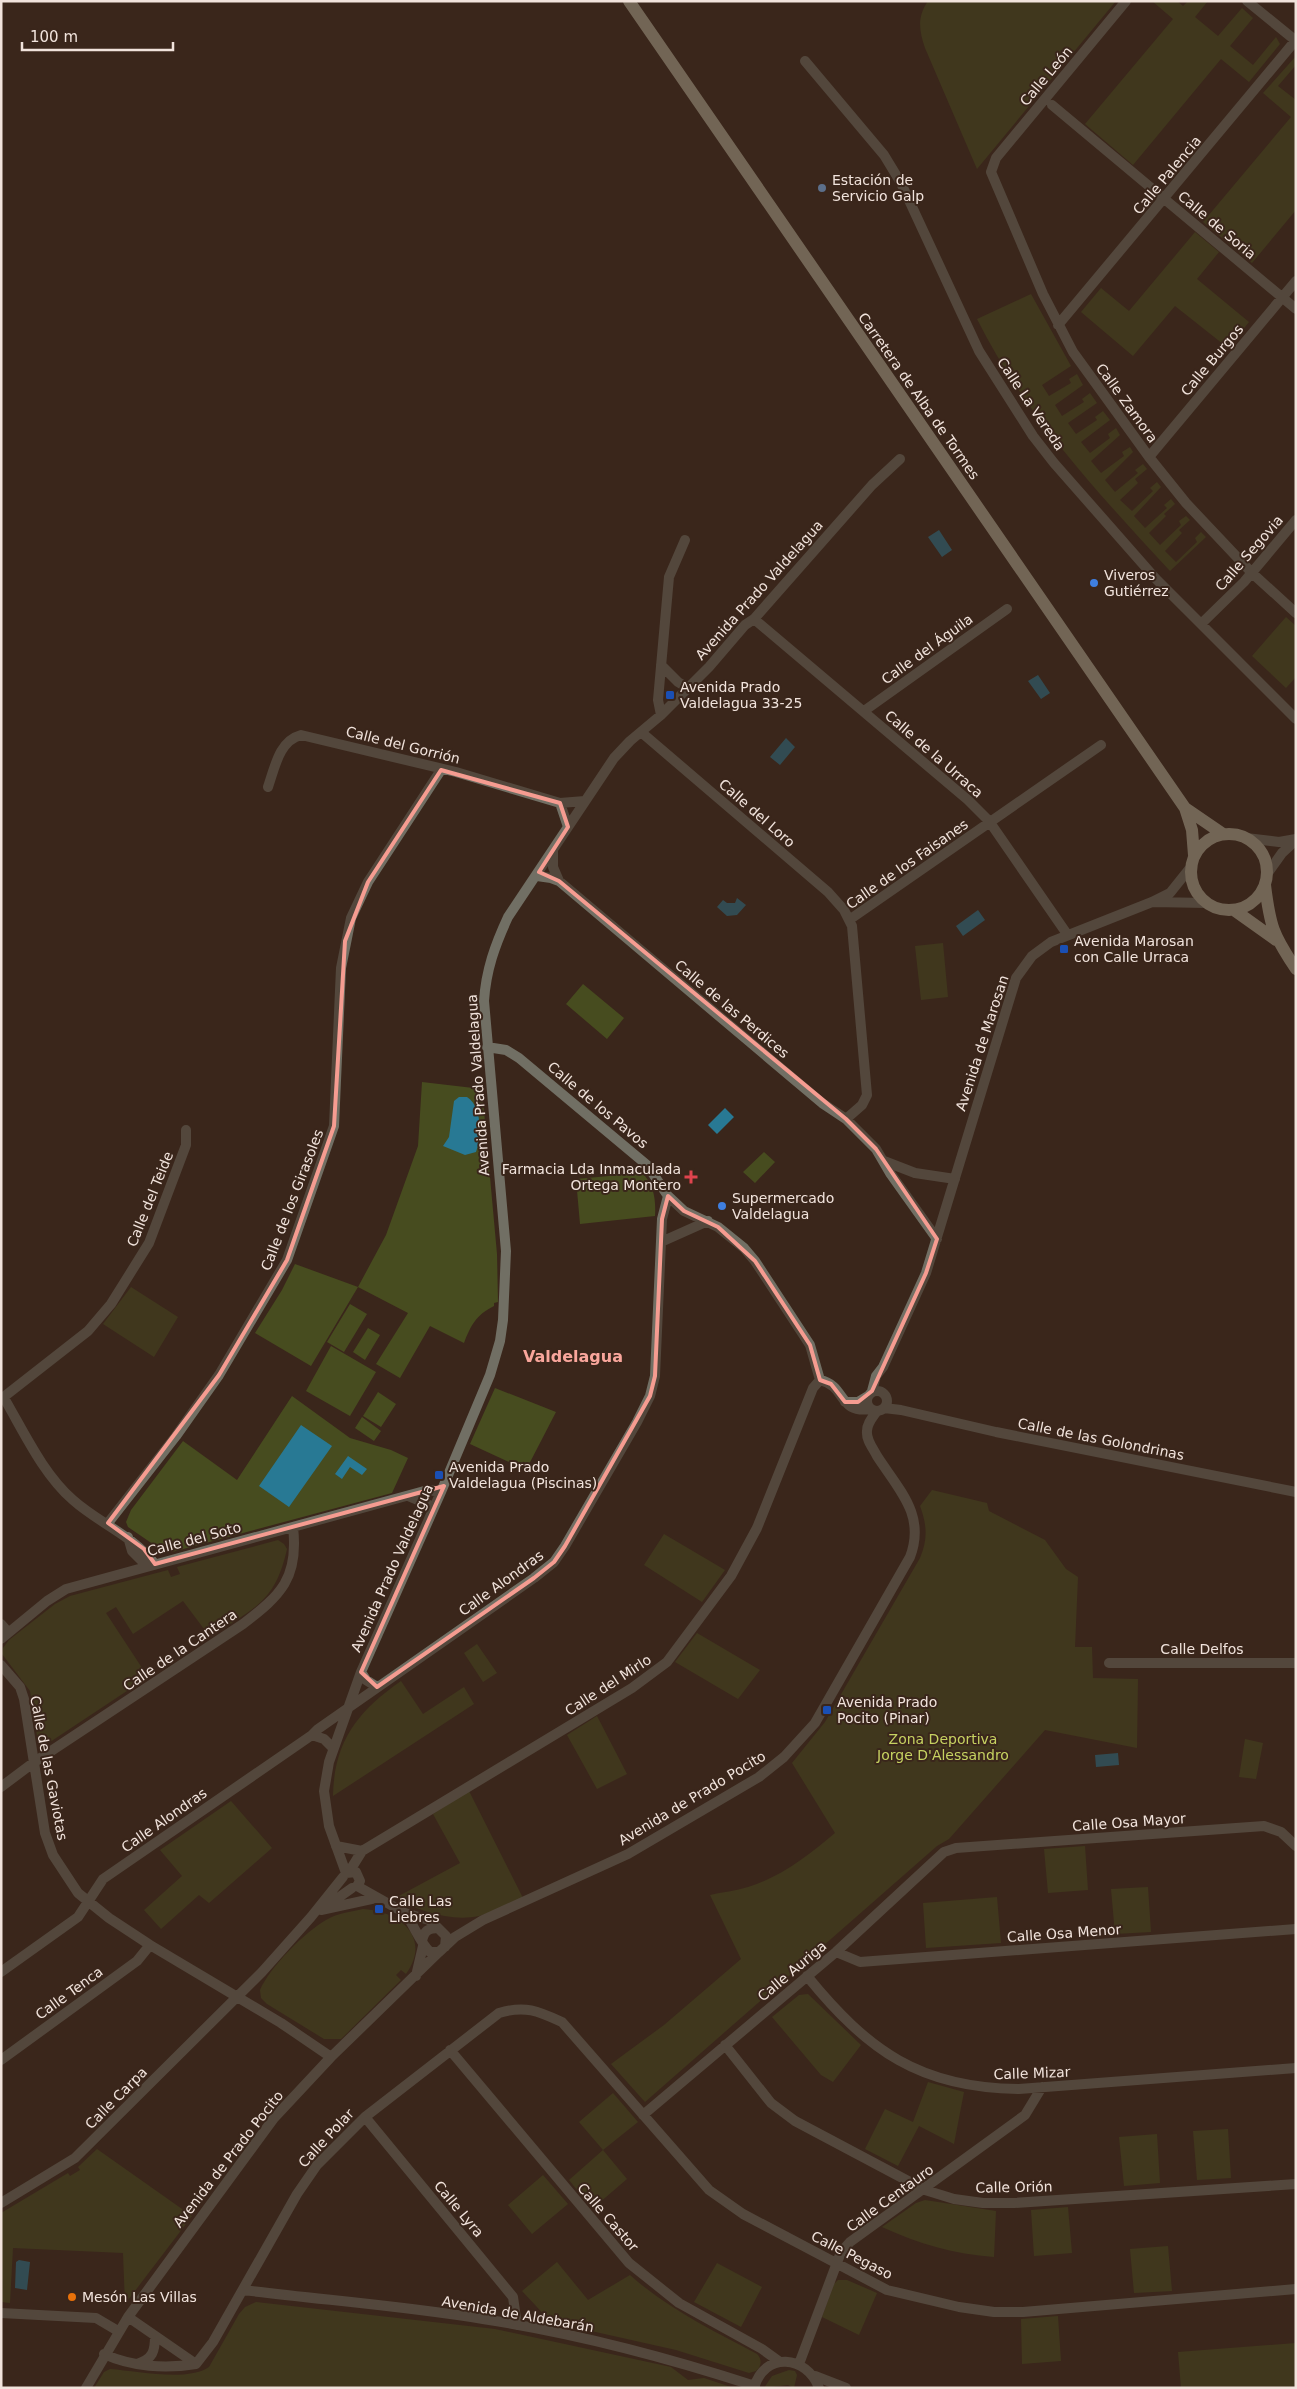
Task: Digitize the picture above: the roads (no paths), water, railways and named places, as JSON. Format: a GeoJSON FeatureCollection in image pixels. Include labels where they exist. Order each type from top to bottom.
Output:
{"type":"FeatureCollection","features":[{"type":"Feature","properties":{"kind":"main road","name":"Carretera de Alba de Tormes"},"geometry":{"type":"LineString","coordinates":[[629,1],[1185,808],[1192,830],[1194,855]]}},
{"type":"Feature","properties":{"kind":"main road","name":"Carretera de Alba de Tormes"},"geometry":{"type":"LineString","coordinates":[[1185,808],[1223,834]]}},
{"type":"Feature","properties":{"kind":"main road"},"geometry":{"type":"LineString","coordinates":[[1266,879],[1258,897],[1247,906],[1234,910],[1218,909],[1206,903],[1196,892],[1191,881],[1190,868],[1194,855],[1201,845],[1223,834],[1234,834],[1246,838],[1259,848],[1265,860],[1269,918],[1276,940],[1296,969]]}},
{"type":"Feature","properties":{"kind":"main road"},"geometry":{"type":"LineString","coordinates":[[1234,910],[1276,940]]}},
{"type":"Feature","properties":{"kind":"street","name":"Calle León"},"geometry":{"type":"LineString","coordinates":[[991,172],[996,158],[1126,1]]}},
{"type":"Feature","properties":{"kind":"street"},"geometry":{"type":"LineString","coordinates":[[1247,1],[1295,41]]}},
{"type":"Feature","properties":{"kind":"street","name":"Calle Palencia"},"geometry":{"type":"LineString","coordinates":[[1058,326],[1295,41]]}},
{"type":"Feature","properties":{"kind":"street","name":"Calle La Vereda"},"geometry":{"type":"LineString","coordinates":[[806,61],[863,128],[897,176],[979,351],[1027,428],[1054,463],[1156,578],[1296,718]]}},
{"type":"Feature","properties":{"kind":"street","name":"Calle de Soria"},"geometry":{"type":"LineString","coordinates":[[1052,105],[1296,309]]}},
{"type":"Feature","properties":{"kind":"street","name":"Calle Zamora"},"geometry":{"type":"LineString","coordinates":[[991,172],[1039,285],[1058,326],[1073,352],[1149,457],[1186,503],[1252,573],[1296,613]]}},
{"type":"Feature","properties":{"kind":"street","name":"Calle Burgos"},"geometry":{"type":"LineString","coordinates":[[1149,457],[1296,281]]}},
{"type":"Feature","properties":{"kind":"street","name":"Avenida Prado Valdelagua"},"geometry":{"type":"LineString","coordinates":[[355,1887],[359,1876],[356,1872],[346,1874],[329,1826],[324,1791],[334,1748],[346,1709],[361,1672],[441,1492],[490,1374],[500,1341],[503,1320],[506,1251],[484,1001],[489,962],[508,917],[614,758],[661,715],[745,625],[754,619],[872,485],[900,458]]}},
{"type":"Feature","properties":{"kind":"street","name":"Calle Segovia"},"geometry":{"type":"LineString","coordinates":[[1200,624],[1252,573],[1296,520]]}},
{"type":"Feature","properties":{"kind":"street"},"geometry":{"type":"LineString","coordinates":[[661,715],[658,700],[669,577],[685,540]]}},
{"type":"Feature","properties":{"kind":"street","name":"Calle del Águila"},"geometry":{"type":"LineString","coordinates":[[864,711],[1007,609]]}},
{"type":"Feature","properties":{"kind":"street","name":"Calle de la Urraca"},"geometry":{"type":"LineString","coordinates":[[754,619],[968,800],[989,821],[1067,934]]}},
{"type":"Feature","properties":{"kind":"street"},"geometry":{"type":"LineString","coordinates":[[661,665],[678,682],[688,688]]}},
{"type":"Feature","properties":{"kind":"street","name":"Calle del Loro"},"geometry":{"type":"LineString","coordinates":[[641,732],[828,892],[844,910],[849,920]]}},
{"type":"Feature","properties":{"kind":"street","name":"Calle del Gorrión"},"geometry":{"type":"LineString","coordinates":[[268,787],[283,746],[292,738],[301,735],[560,803],[585,801]]}},
{"type":"Feature","properties":{"kind":"street","name":"Calle de los Faisanes"},"geometry":{"type":"LineString","coordinates":[[846,1119],[862,1105],[867,1095],[856,951],[849,920],[975,834],[989,821],[1101,744]]}},
{"type":"Feature","properties":{"kind":"street","name":"Calle de los Girasoles"},"geometry":{"type":"LineString","coordinates":[[108,1523],[176,1436],[219,1375],[287,1260],[334,1126],[342,968],[351,918],[358,900],[383,856],[440,770]]}},
{"type":"Feature","properties":{"kind":"street"},"geometry":{"type":"LineString","coordinates":[[560,803],[568,827]]}},
{"type":"Feature","properties":{"kind":"street"},"geometry":{"type":"LineString","coordinates":[[1246,838],[1279,842],[1296,839]]}},
{"type":"Feature","properties":{"kind":"street"},"geometry":{"type":"LineString","coordinates":[[1266,879],[1282,853],[1296,839]]}},
{"type":"Feature","properties":{"kind":"street"},"geometry":{"type":"LineString","coordinates":[[552,850],[553,867],[559,881]]}},
{"type":"Feature","properties":{"kind":"street","name":"Avenida de Marosan"},"geometry":{"type":"LineString","coordinates":[[937,1239],[1016,978],[1032,956],[1051,942],[1170,893],[1190,868]]}},
{"type":"Feature","properties":{"kind":"street","name":"Calle de las Perdices"},"geometry":{"type":"LineString","coordinates":[[537,876],[559,881],[822,1103],[846,1119],[884,1161],[890,1173],[937,1239]]}},
{"type":"Feature","properties":{"kind":"street","name":"Avenida de Marosan"},"geometry":{"type":"LineString","coordinates":[[1152,902],[1206,903]]}},
{"type":"Feature","properties":{"kind":"street","name":"Calle de los Pavos"},"geometry":{"type":"LineString","coordinates":[[487,1047],[506,1050],[533,1069],[647,1165],[668,1196],[684,1211],[708,1221],[729,1235],[755,1261],[810,1345],[820,1380]]}},
{"type":"Feature","properties":{"kind":"street","name":"Calle del Teide"},"geometry":{"type":"LineString","coordinates":[[2,1398],[88,1331],[111,1304],[149,1243],[186,1145],[186,1130]]}},
{"type":"Feature","properties":{"kind":"street","name":"Calle de las Perdices"},"geometry":{"type":"LineString","coordinates":[[884,1161],[911,1172],[955,1179]]}},
{"type":"Feature","properties":{"kind":"street"},"geometry":{"type":"LineString","coordinates":[[899,1186],[904,1176],[911,1172]]}},
{"type":"Feature","properties":{"kind":"street","name":"Calle Alondras"},"geometry":{"type":"LineString","coordinates":[[1,1972],[78,1917],[102,1879],[312,1735],[346,1709],[534,1578],[558,1558],[637,1422],[650,1396],[655,1376],[662,1219],[668,1196]]}},
{"type":"Feature","properties":{"kind":"street"},"geometry":{"type":"LineString","coordinates":[[661,1242],[708,1221]]}},
{"type":"Feature","properties":{"kind":"street","name":"Avenida de Prado Pocito"},"geometry":{"type":"LineString","coordinates":[[86,2388],[118,2331],[274,2118],[331,2058],[455,1937],[483,1920],[628,1854],[752,1782],[784,1757],[814,1723],[910,1558],[915,1545],[915,1519],[908,1504],[868,1439],[868,1423],[878,1401],[876,1376],[883,1367],[926,1273],[937,1239]]}},
{"type":"Feature","properties":{"kind":"street"},"geometry":{"type":"LineString","coordinates":[[820,1380],[831,1384],[851,1408],[860,1411],[878,1401]]}},
{"type":"Feature","properties":{"kind":"street","name":"Calle del Mirlo"},"geometry":{"type":"LineString","coordinates":[[346,1874],[362,1851],[632,1688],[667,1662],[726,1584],[749,1546],[813,1388],[820,1380]]}},
{"type":"Feature","properties":{"kind":"street"},"geometry":{"type":"LineString","coordinates":[[2,1398],[54,1479],[72,1500],[144,1549],[151,1565]]}},
{"type":"Feature","properties":{"kind":"street","name":"Calle de las Golondrinas"},"geometry":{"type":"LineString","coordinates":[[878,1401],[901,1410],[996,1432],[1296,1492]]}},
{"type":"Feature","properties":{"kind":"street","name":"Calle del Soto"},"geometry":{"type":"LineString","coordinates":[[4,1632],[66,1589],[428,1490],[441,1492]]}},
{"type":"Feature","properties":{"kind":"street"},"geometry":{"type":"LineString","coordinates":[[408,1496],[434,1507]]}},
{"type":"Feature","properties":{"kind":"street","name":"Calle de la Cantera"},"geometry":{"type":"LineString","coordinates":[[1,1787],[33,1763],[243,1624],[272,1602],[285,1586],[292,1567],[295,1548],[293,1527]]}},
{"type":"Feature","properties":{"kind":"street"},"geometry":{"type":"LineString","coordinates":[[126,1572],[132,1551],[128,1537]]}},
{"type":"Feature","properties":{"kind":"street"},"geometry":{"type":"LineString","coordinates":[[132,1551],[151,1565]]}},
{"type":"Feature","properties":{"kind":"street","name":"Calle Delfos"},"geometry":{"type":"LineString","coordinates":[[1109,1663],[1296,1663]]}},
{"type":"Feature","properties":{"kind":"street","name":"Calle de las Gaviotas"},"geometry":{"type":"LineString","coordinates":[[1,1665],[20,1687],[24,1699],[45,1833],[53,1855],[64,1875],[89,1902],[150,1945],[238,1997],[331,2058]]}},
{"type":"Feature","properties":{"kind":"street"},"geometry":{"type":"LineString","coordinates":[[361,1672],[366,1680],[377,1688]]}},
{"type":"Feature","properties":{"kind":"street"},"geometry":{"type":"LineString","coordinates":[[312,1735],[324,1738],[334,1748]]}},
{"type":"Feature","properties":{"kind":"street","name":"Calle Osa Mayor"},"geometry":{"type":"LineString","coordinates":[[956,1848],[1264,1826],[1282,1832],[1296,1846]]}},
{"type":"Feature","properties":{"kind":"street"},"geometry":{"type":"LineString","coordinates":[[336,1846],[362,1851]]}},
{"type":"Feature","properties":{"kind":"street","name":"Calle Auriga"},"geometry":{"type":"LineString","coordinates":[[643,2115],[836,1952],[944,1852],[956,1848]]}},
{"type":"Feature","properties":{"kind":"street"},"geometry":{"type":"LineString","coordinates":[[238,1997],[311,1917],[346,1874]]}},
{"type":"Feature","properties":{"kind":"street"},"geometry":{"type":"LineString","coordinates":[[311,1917],[355,1887],[405,1912],[429,1920],[446,1936],[442,1949],[430,1952],[422,1944],[415,1927],[405,1912]]}},
{"type":"Feature","properties":{"kind":"street"},"geometry":{"type":"LineString","coordinates":[[321,1910],[376,1898]]}},
{"type":"Feature","properties":{"kind":"street"},"geometry":{"type":"LineString","coordinates":[[416,1976],[424,1933],[430,1928],[438,1928]]}},
{"type":"Feature","properties":{"kind":"street","name":"Calle Osa Menor"},"geometry":{"type":"LineString","coordinates":[[836,1952],[860,1962],[1296,1929]]}},
{"type":"Feature","properties":{"kind":"street","name":"Calle Tenca"},"geometry":{"type":"LineString","coordinates":[[1,2060],[137,1961],[150,1945]]}},
{"type":"Feature","properties":{"kind":"street","name":"Calle Mizar"},"geometry":{"type":"LineString","coordinates":[[807,1976],[835,2010],[860,2035],[893,2057],[925,2073],[984,2088],[1042,2087],[1296,2068]]}},
{"type":"Feature","properties":{"kind":"street","name":"Calle Carpa"},"geometry":{"type":"LineString","coordinates":[[1,2203],[75,2158],[238,1997]]}},
{"type":"Feature","properties":{"kind":"street","name":"Calle Polar"},"geometry":{"type":"LineString","coordinates":[[196,2364],[213,2342],[302,2187],[322,2160],[365,2117],[450,2050],[499,2013],[516,2008]]}},
{"type":"Feature","properties":{"kind":"street","name":"Calle Pegaso"},"geometry":{"type":"LineString","coordinates":[[516,2008],[532,2010],[562,2022],[709,2190],[743,2214],[887,2290],[959,2308],[994,2312],[1033,2312],[1296,2289]]}},
{"type":"Feature","properties":{"kind":"street","name":"Calle Orión"},"geometry":{"type":"LineString","coordinates":[[725,2045],[771,2103],[795,2121],[925,2190],[954,2199],[1014,2203],[1296,2184]]}},
{"type":"Feature","properties":{"kind":"street","name":"Calle Castor"},"geometry":{"type":"LineString","coordinates":[[450,2050],[628,2262],[679,2303],[762,2349],[780,2362]]}},
{"type":"Feature","properties":{"kind":"street","name":"Calle Centauro"},"geometry":{"type":"LineString","coordinates":[[799,2364],[841,2252],[850,2242],[925,2190],[1025,2115],[1042,2087]]}},
{"type":"Feature","properties":{"kind":"street","name":"Calle Lyra"},"geometry":{"type":"LineString","coordinates":[[365,2117],[513,2297],[517,2325]]}},
{"type":"Feature","properties":{"kind":"street","name":"Avenida de Aldebarán"},"geometry":{"type":"LineString","coordinates":[[243,2290],[482,2318],[669,2360],[755,2387]]}},
{"type":"Feature","properties":{"kind":"street"},"geometry":{"type":"LineString","coordinates":[[1,2313],[96,2318],[118,2331]]}},
{"type":"Feature","properties":{"kind":"street"},"geometry":{"type":"LineString","coordinates":[[128,2317],[196,2364]]}},
{"type":"Feature","properties":{"kind":"street"},"geometry":{"type":"LineString","coordinates":[[136,2364],[146,2361],[151,2356],[154,2350],[155,2336]]}},
{"type":"Feature","properties":{"kind":"street"},"geometry":{"type":"LineString","coordinates":[[104,2354],[118,2361],[136,2364],[176,2367],[196,2364]]}},
{"type":"Feature","properties":{"kind":"street"},"geometry":{"type":"LineString","coordinates":[[755,2387],[764,2370],[780,2362],[799,2364],[815,2376],[846,2388]]}},
{"type":"Feature","properties":{"kind":"street"},"geometry":{"type":"LineString","coordinates":[[815,2376],[819,2388]]}},
{"type":"Feature","properties":{"kind":"water"},"geometry":{"type":"Polygon","coordinates":[[[939,530],[952,550],[942,557],[928,537],[939,530]]]}},
{"type":"Feature","properties":{"kind":"water"},"geometry":{"type":"Polygon","coordinates":[[[1038,675],[1050,693],[1041,699],[1028,681],[1038,675]]]}},
{"type":"Feature","properties":{"kind":"water"},"geometry":{"type":"Polygon","coordinates":[[[786,738],[795,747],[780,765],[770,757],[786,738]]]}},
{"type":"Feature","properties":{"kind":"water"},"geometry":{"type":"Polygon","coordinates":[[[737,898],[746,905],[737,915],[727,916],[717,907],[723,900],[727,903],[735,903],[737,898]]]}},
{"type":"Feature","properties":{"kind":"water"},"geometry":{"type":"Polygon","coordinates":[[[978,910],[985,920],[963,936],[956,926],[978,910]]]}},
{"type":"Feature","properties":{"kind":"water"},"geometry":{"type":"Polygon","coordinates":[[[459,1097],[467,1097],[476,1107],[480,1130],[476,1152],[465,1155],[443,1146],[449,1137],[454,1101],[459,1097]]]}},
{"type":"Feature","properties":{"kind":"water"},"geometry":{"type":"Polygon","coordinates":[[[725,1108],[734,1117],[717,1134],[708,1125],[725,1108]]]}},
{"type":"Feature","properties":{"kind":"water"},"geometry":{"type":"Polygon","coordinates":[[[301,1425],[332,1446],[289,1507],[259,1486],[301,1425]]]}},
{"type":"Feature","properties":{"kind":"water"},"geometry":{"type":"Polygon","coordinates":[[[348,1456],[367,1469],[362,1475],[350,1467],[342,1479],[335,1474],[348,1456]]]}},
{"type":"Feature","properties":{"kind":"water"},"geometry":{"type":"Polygon","coordinates":[[[1118,1753],[1119,1765],[1096,1767],[1095,1755],[1118,1753]]]}},
{"type":"Feature","properties":{"kind":"water"},"geometry":{"type":"Polygon","coordinates":[[[19,2260],[30,2262],[27,2290],[15,2288],[16,2262],[19,2260]]]}},
{"type":"Feature","properties":{"kind":"place","name":"Estación de Servicio Galp"},"geometry":{"type":"Point","coordinates":[822,188]}},
{"type":"Feature","properties":{"kind":"place","name":"Viveros Gutiérrez"},"geometry":{"type":"Point","coordinates":[1094,583]}},
{"type":"Feature","properties":{"kind":"place","name":"Avenida Prado Valdelagua 33-25"},"geometry":{"type":"Point","coordinates":[670,695]}},
{"type":"Feature","properties":{"kind":"place","name":"Avenida Marosan con Calle Urraca"},"geometry":{"type":"Point","coordinates":[1064,949]}},
{"type":"Feature","properties":{"kind":"place","name":"Farmacia Lda Inmaculada Ortega Montero"},"geometry":{"type":"Point","coordinates":[691,1177]}},
{"type":"Feature","properties":{"kind":"place","name":"Supermercado Valdelagua"},"geometry":{"type":"Point","coordinates":[722,1206]}},
{"type":"Feature","properties":{"kind":"place","name":"Avenida Prado Valdelagua (Piscinas)"},"geometry":{"type":"Point","coordinates":[439,1475]}},
{"type":"Feature","properties":{"kind":"place","name":"Avenida Prado Pocito (Pinar)"},"geometry":{"type":"Point","coordinates":[827,1710]}},
{"type":"Feature","properties":{"kind":"place","name":"Calle Las Liebres"},"geometry":{"type":"Point","coordinates":[379,1909]}},
{"type":"Feature","properties":{"kind":"place","name":"Mesón Las Villas"},"geometry":{"type":"Point","coordinates":[72,2297]}},
{"type":"Feature","properties":{"kind":"district","name":"Valdelagua"},"geometry":{"type":"Point","coordinates":[573,1356]}},
{"type":"Feature","properties":{"kind":"park label","name":"Zona Deportiva Jorge D'Alessandro"},"geometry":{"type":"Point","coordinates":[943,1748]}}]}
